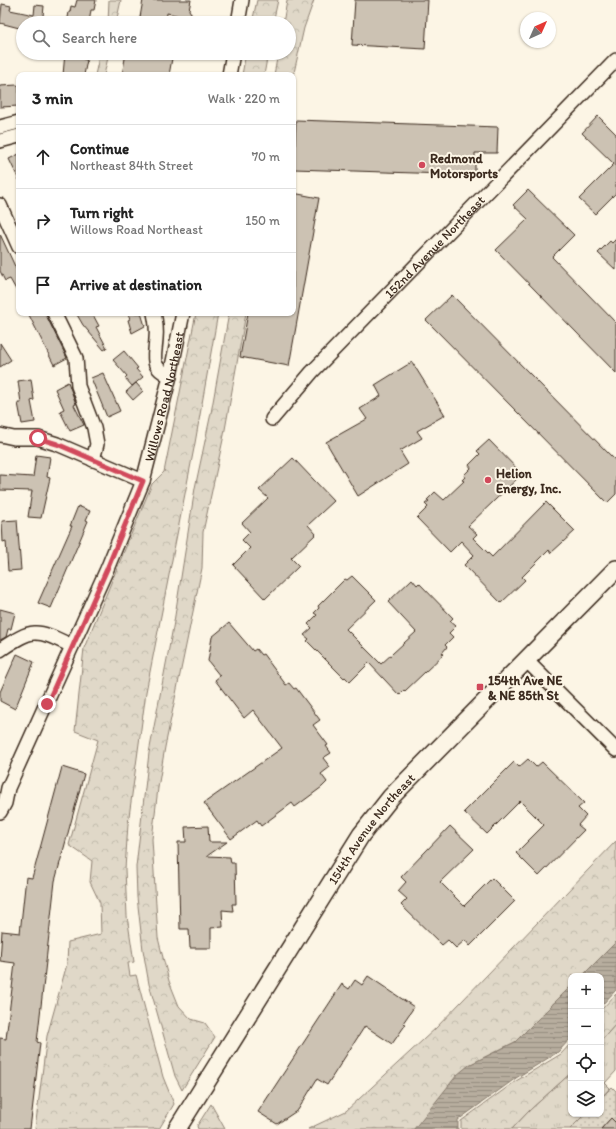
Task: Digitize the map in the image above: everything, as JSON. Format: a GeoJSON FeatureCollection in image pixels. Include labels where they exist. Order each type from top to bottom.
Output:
{"type":"FeatureCollection","features":[{"type":"Feature","properties":{"kind":"main road","name":"154th Avenue Northeast"},"geometry":{"type":"LineString","coordinates":[[177,1129],[368,825],[391,797],[527,661],[616,569]]}},
{"type":"Feature","properties":{"kind":"street"},"geometry":{"type":"LineString","coordinates":[[239,16],[242,0]]}},
{"type":"Feature","properties":{"kind":"street"},"geometry":{"type":"LineString","coordinates":[[230,72],[232,60]]}},
{"type":"Feature","properties":{"kind":"street","name":"152nd Avenue Northeast"},"geometry":{"type":"LineString","coordinates":[[272,419],[312,372],[616,60]]}},
{"type":"Feature","properties":{"kind":"street"},"geometry":{"type":"LineString","coordinates":[[0,127],[16,123]]}},
{"type":"Feature","properties":{"kind":"street"},"geometry":{"type":"LineString","coordinates":[[0,141],[16,137]]}},
{"type":"Feature","properties":{"kind":"street"},"geometry":{"type":"LineString","coordinates":[[0,205],[16,240]]}},
{"type":"Feature","properties":{"kind":"street"},"geometry":{"type":"LineString","coordinates":[[55,316],[76,358],[78,386],[94,428],[97,444],[93,460]]}},
{"type":"Feature","properties":{"kind":"street"},"geometry":{"type":"LineString","coordinates":[[154,316],[156,340],[154,362],[160,371],[170,376]]}},
{"type":"Feature","properties":{"kind":"street","name":"Willows Road Northeast"},"geometry":{"type":"LineString","coordinates":[[0,812],[5,803],[4,792],[107,569],[143,481],[170,376],[182,316]]}},
{"type":"Feature","properties":{"kind":"street"},"geometry":{"type":"LineString","coordinates":[[0,435],[14,438],[38,438],[57,444],[143,481]]}},
{"type":"Feature","properties":{"kind":"street"},"geometry":{"type":"LineString","coordinates":[[0,650],[22,635],[31,632],[44,634],[72,646]]}},
{"type":"Feature","properties":{"kind":"street"},"geometry":{"type":"LineString","coordinates":[[527,661],[616,750]]}},
{"type":"Feature","properties":{"kind":"green space"},"geometry":{"type":"Polygon","coordinates":[[[109,0],[121,0],[118,16],[108,16],[109,0]]]}},
{"type":"Feature","properties":{"kind":"green space"},"geometry":{"type":"Polygon","coordinates":[[[257,0],[278,0],[275,16],[254,16],[257,0]]]}},
{"type":"Feature","properties":{"kind":"green space"},"geometry":{"type":"Polygon","coordinates":[[[314,0],[304,28],[294,72],[275,72],[277,60],[296,60],[296,16],[284,16],[287,1],[314,0]]]}},
{"type":"Feature","properties":{"kind":"green space"},"geometry":{"type":"Polygon","coordinates":[[[98,60],[107,60],[105,72],[96,72],[98,60]]]}},
{"type":"Feature","properties":{"kind":"green space"},"geometry":{"type":"Polygon","coordinates":[[[245,60],[267,60],[265,72],[243,72],[245,60]]]}},
{"type":"Feature","properties":{"kind":"green space"},"geometry":{"type":"Polygon","coordinates":[[[195,316],[217,316],[195,443],[146,692],[128,824],[125,869],[127,916],[134,962],[128,963],[130,976],[136,975],[163,1077],[174,1104],[159,1129],[35,1129],[47,1036],[67,964],[68,942],[101,934],[100,903],[90,882],[92,861],[69,845],[98,740],[75,731],[84,648],[152,484],[164,472],[195,316]]]}},
{"type":"Feature","properties":{"kind":"green space"},"geometry":{"type":"Polygon","coordinates":[[[228,316],[245,316],[224,435],[203,532],[202,568],[165,747],[152,839],[158,938],[169,981],[179,1006],[191,1019],[205,1023],[215,1037],[182,1090],[175,1076],[149,984],[143,950],[137,897],[136,867],[149,753],[174,622],[195,488],[211,413],[228,316]]]}},
{"type":"Feature","properties":{"kind":"green space"},"geometry":{"type":"Polygon","coordinates":[[[616,841],[616,943],[585,973],[568,973],[568,990],[515,1042],[469,1065],[416,1129],[308,1129],[346,1111],[436,1028],[616,841]]]}},
{"type":"Feature","properties":{"kind":"green space"},"geometry":{"type":"Polygon","coordinates":[[[616,994],[616,1024],[604,1038],[604,1009],[604,1007],[616,994]]]}},
{"type":"Feature","properties":{"kind":"green space"},"geometry":{"type":"Polygon","coordinates":[[[616,1024],[616,1071],[605,1083],[610,1088],[604,1095],[604,1045],[604,1038],[616,1024]]]}},
{"type":"Feature","properties":{"kind":"green space"},"geometry":{"type":"Polygon","coordinates":[[[568,1046],[568,1076],[530,1110],[512,1129],[461,1129],[461,1121],[516,1081],[561,1054],[568,1046]]]}},
{"type":"Feature","properties":{"kind":"green space"},"geometry":{"type":"Polygon","coordinates":[[[568,1076],[568,1117],[582,1117],[570,1129],[512,1129],[530,1110],[568,1076]]]}},
{"type":"Feature","properties":{"kind":"green space"},"geometry":{"type":"Polygon","coordinates":[[[612,1087],[616,1091],[616,1123],[611,1118],[601,1129],[570,1129],[582,1117],[604,1117],[604,1095],[612,1087]]]}},
{"type":"Feature","properties":{"kind":"green space"},"geometry":{"type":"Polygon","coordinates":[[[211,1104],[225,1129],[198,1129],[197,1126],[211,1104]]]}},
{"type":"Feature","properties":{"kind":"shaded area"},"geometry":{"type":"Polygon","coordinates":[[[616,942],[616,990],[604,1003],[604,973],[585,973],[616,942]]]}},
{"type":"Feature","properties":{"kind":"shaded area"},"geometry":{"type":"Polygon","coordinates":[[[568,989],[568,1041],[558,1052],[516,1078],[458,1120],[458,1129],[414,1129],[457,1075],[469,1065],[515,1042],[568,989]]]}},
{"type":"Feature","properties":{"kind":"building"},"geometry":{"type":"Polygon","coordinates":[[[77,0],[96,0],[94,10],[91,10],[90,16],[68,16],[71,6],[75,7],[77,0]]]}},
{"type":"Feature","properties":{"kind":"building"},"geometry":{"type":"Polygon","coordinates":[[[143,0],[191,0],[189,10],[191,16],[180,16],[167,13],[167,16],[140,16],[143,0]]]}},
{"type":"Feature","properties":{"kind":"building"},"geometry":{"type":"Polygon","coordinates":[[[355,0],[428,0],[425,49],[352,45],[355,0]]]}},
{"type":"Feature","properties":{"kind":"building"},"geometry":{"type":"Polygon","coordinates":[[[2,4],[11,6],[10,10],[34,15],[35,5],[44,6],[43,16],[16,16],[16,27],[0,23],[2,4]]]}},
{"type":"Feature","properties":{"kind":"building"},"geometry":{"type":"Polygon","coordinates":[[[64,60],[87,60],[85,72],[63,72],[64,60]]]}},
{"type":"Feature","properties":{"kind":"building"},"geometry":{"type":"Polygon","coordinates":[[[125,60],[172,60],[170,72],[123,72],[125,60]]]}},
{"type":"Feature","properties":{"kind":"building"},"geometry":{"type":"Polygon","coordinates":[[[16,85],[16,106],[0,107],[0,86],[16,85]]]}},
{"type":"Feature","properties":{"kind":"building"},"geometry":{"type":"Polygon","coordinates":[[[598,116],[616,134],[616,193],[595,214],[579,199],[614,164],[582,133],[598,116]]]}},
{"type":"Feature","properties":{"kind":"building"},"geometry":{"type":"Polygon","coordinates":[[[296,120],[498,127],[497,153],[475,153],[475,175],[296,169],[296,120]]]}},
{"type":"Feature","properties":{"kind":"building"},"geometry":{"type":"Polygon","coordinates":[[[16,156],[16,174],[9,159],[16,156]]]}},
{"type":"Feature","properties":{"kind":"building"},"geometry":{"type":"Polygon","coordinates":[[[528,190],[574,235],[552,257],[616,323],[616,373],[496,250],[528,219],[513,205],[528,190]]]}},
{"type":"Feature","properties":{"kind":"building"},"geometry":{"type":"Polygon","coordinates":[[[296,194],[319,198],[289,366],[240,357],[247,316],[296,316],[296,194]]]}},
{"type":"Feature","properties":{"kind":"building"},"geometry":{"type":"Polygon","coordinates":[[[0,234],[16,269],[16,290],[10,279],[5,281],[0,271],[0,234]]]}},
{"type":"Feature","properties":{"kind":"building"},"geometry":{"type":"Polygon","coordinates":[[[616,239],[616,270],[598,253],[610,241],[612,243],[616,239]]]}},
{"type":"Feature","properties":{"kind":"building"},"geometry":{"type":"Polygon","coordinates":[[[452,295],[616,461],[616,494],[607,503],[426,320],[452,295]]]}},
{"type":"Feature","properties":{"kind":"building"},"geometry":{"type":"Polygon","coordinates":[[[30,316],[46,316],[67,358],[54,365],[30,316]]]}},
{"type":"Feature","properties":{"kind":"building"},"geometry":{"type":"Polygon","coordinates":[[[78,316],[94,316],[99,326],[96,327],[107,348],[104,350],[83,325],[78,316]]]}},
{"type":"Feature","properties":{"kind":"building"},"geometry":{"type":"Polygon","coordinates":[[[129,316],[142,316],[145,326],[132,333],[128,320],[130,319],[129,316]]]}},
{"type":"Feature","properties":{"kind":"building"},"geometry":{"type":"Polygon","coordinates":[[[0,343],[11,360],[0,367],[0,343]]]}},
{"type":"Feature","properties":{"kind":"building"},"geometry":{"type":"Polygon","coordinates":[[[124,351],[138,368],[136,369],[143,377],[132,386],[125,378],[127,376],[113,360],[124,351]]]}},
{"type":"Feature","properties":{"kind":"building"},"geometry":{"type":"Polygon","coordinates":[[[412,362],[445,415],[417,431],[422,438],[400,451],[408,464],[358,496],[326,442],[367,419],[360,409],[381,396],[375,385],[412,362]]]}},
{"type":"Feature","properties":{"kind":"building"},"geometry":{"type":"Polygon","coordinates":[[[103,373],[120,411],[107,417],[91,378],[103,373]]]}},
{"type":"Feature","properties":{"kind":"building"},"geometry":{"type":"Polygon","coordinates":[[[31,379],[34,400],[31,401],[35,422],[22,424],[18,403],[21,403],[18,381],[31,379]]]}},
{"type":"Feature","properties":{"kind":"building"},"geometry":{"type":"Polygon","coordinates":[[[68,382],[76,404],[74,405],[84,425],[70,431],[60,411],[64,409],[55,389],[68,382]]]}},
{"type":"Feature","properties":{"kind":"building"},"geometry":{"type":"Polygon","coordinates":[[[136,383],[143,391],[133,400],[126,392],[136,383]]]}},
{"type":"Feature","properties":{"kind":"building"},"geometry":{"type":"Polygon","coordinates":[[[489,440],[522,474],[468,526],[477,534],[473,538],[492,557],[546,502],[575,531],[551,553],[549,550],[522,577],[525,580],[501,603],[464,565],[474,555],[461,541],[450,552],[417,518],[428,507],[425,504],[435,492],[444,500],[464,481],[462,480],[465,477],[464,475],[471,468],[469,465],[480,454],[477,451],[489,440]]]}},
{"type":"Feature","properties":{"kind":"building"},"geometry":{"type":"Polygon","coordinates":[[[36,455],[50,457],[47,477],[50,478],[41,518],[28,517],[32,491],[0,490],[0,475],[33,477],[36,455]]]}},
{"type":"Feature","properties":{"kind":"building"},"geometry":{"type":"Polygon","coordinates":[[[293,458],[334,501],[308,525],[316,534],[291,558],[299,566],[265,599],[233,565],[250,548],[242,540],[250,532],[242,523],[268,498],[259,490],[293,458]]]}},
{"type":"Feature","properties":{"kind":"building"},"geometry":{"type":"Polygon","coordinates":[[[78,506],[90,511],[86,520],[88,521],[51,608],[38,603],[72,526],[70,526],[78,506]]]}},
{"type":"Feature","properties":{"kind":"building"},"geometry":{"type":"Polygon","coordinates":[[[17,520],[21,570],[8,571],[6,541],[3,542],[2,521],[17,520]]]}},
{"type":"Feature","properties":{"kind":"building"},"geometry":{"type":"Polygon","coordinates":[[[352,576],[376,600],[346,629],[381,664],[416,632],[388,602],[412,579],[417,585],[419,583],[453,618],[450,621],[456,626],[449,633],[453,637],[445,645],[447,647],[442,653],[444,654],[399,695],[369,663],[350,682],[345,677],[344,678],[307,641],[309,639],[304,635],[312,628],[308,624],[317,615],[314,613],[319,608],[318,606],[345,579],[347,580],[352,576]]]}},
{"type":"Feature","properties":{"kind":"building"},"geometry":{"type":"Polygon","coordinates":[[[0,609],[15,613],[11,629],[8,629],[6,637],[0,640],[0,609]]]}},
{"type":"Feature","properties":{"kind":"building"},"geometry":{"type":"Polygon","coordinates":[[[229,623],[253,651],[256,649],[261,655],[263,654],[286,685],[289,683],[294,689],[296,688],[320,720],[313,725],[328,745],[326,746],[331,753],[323,758],[330,767],[321,774],[327,782],[322,787],[295,807],[292,803],[261,826],[257,820],[231,839],[204,803],[282,748],[253,710],[244,718],[215,680],[220,676],[208,661],[212,637],[229,623]]]}},
{"type":"Feature","properties":{"kind":"building"},"geometry":{"type":"Polygon","coordinates":[[[17,654],[34,662],[15,709],[0,701],[0,692],[17,654]]]}},
{"type":"Feature","properties":{"kind":"building"},"geometry":{"type":"Polygon","coordinates":[[[528,759],[536,767],[542,762],[584,803],[578,808],[586,816],[578,825],[584,830],[539,876],[516,853],[544,825],[520,801],[487,834],[464,812],[514,762],[519,767],[528,759]]]}},
{"type":"Feature","properties":{"kind":"building"},"geometry":{"type":"Polygon","coordinates":[[[62,767],[84,774],[55,881],[37,1042],[40,1043],[30,1129],[0,1129],[0,1038],[6,1039],[15,963],[0,961],[2,931],[20,933],[26,877],[32,878],[62,767]]]}},
{"type":"Feature","properties":{"kind":"building"},"geometry":{"type":"Polygon","coordinates":[[[208,826],[209,842],[227,842],[207,856],[230,857],[231,863],[235,863],[236,904],[232,904],[233,911],[222,910],[223,927],[211,928],[211,948],[190,948],[189,929],[180,929],[178,842],[186,842],[185,827],[208,826]]]}},
{"type":"Feature","properties":{"kind":"building"},"geometry":{"type":"Polygon","coordinates":[[[450,826],[474,849],[440,882],[464,906],[492,878],[515,901],[470,946],[465,940],[456,948],[448,940],[442,945],[401,905],[407,899],[398,891],[406,882],[401,877],[450,826]]]}},
{"type":"Feature","properties":{"kind":"building"},"geometry":{"type":"Polygon","coordinates":[[[368,976],[414,1007],[403,1023],[406,1024],[392,1044],[365,1026],[327,1085],[317,1079],[298,1110],[277,1124],[258,1112],[342,984],[349,989],[355,980],[362,985],[368,976]]]}},
{"type":"Feature","properties":{"kind":"building"},"geometry":{"type":"Polygon","coordinates":[[[611,1118],[616,1123],[616,1129],[601,1129],[611,1118]]]}},
{"type":"Feature","properties":{"kind":"place","name":"Redmond Motorsports"},"geometry":{"type":"Point","coordinates":[422,165]}},
{"type":"Feature","properties":{"kind":"place","name":"Helion Energy, Inc."},"geometry":{"type":"Point","coordinates":[488,480]}},
{"type":"Feature","properties":{"kind":"place","name":"154th Ave NE & NE 85th St"},"geometry":{"type":"Point","coordinates":[480,687]}},
{"type":"Feature","properties":{"kind":"route"},"geometry":{"type":"LineString","coordinates":[[38,438],[57,444],[128,476],[143,481],[107,569],[47,704]]}}]}
